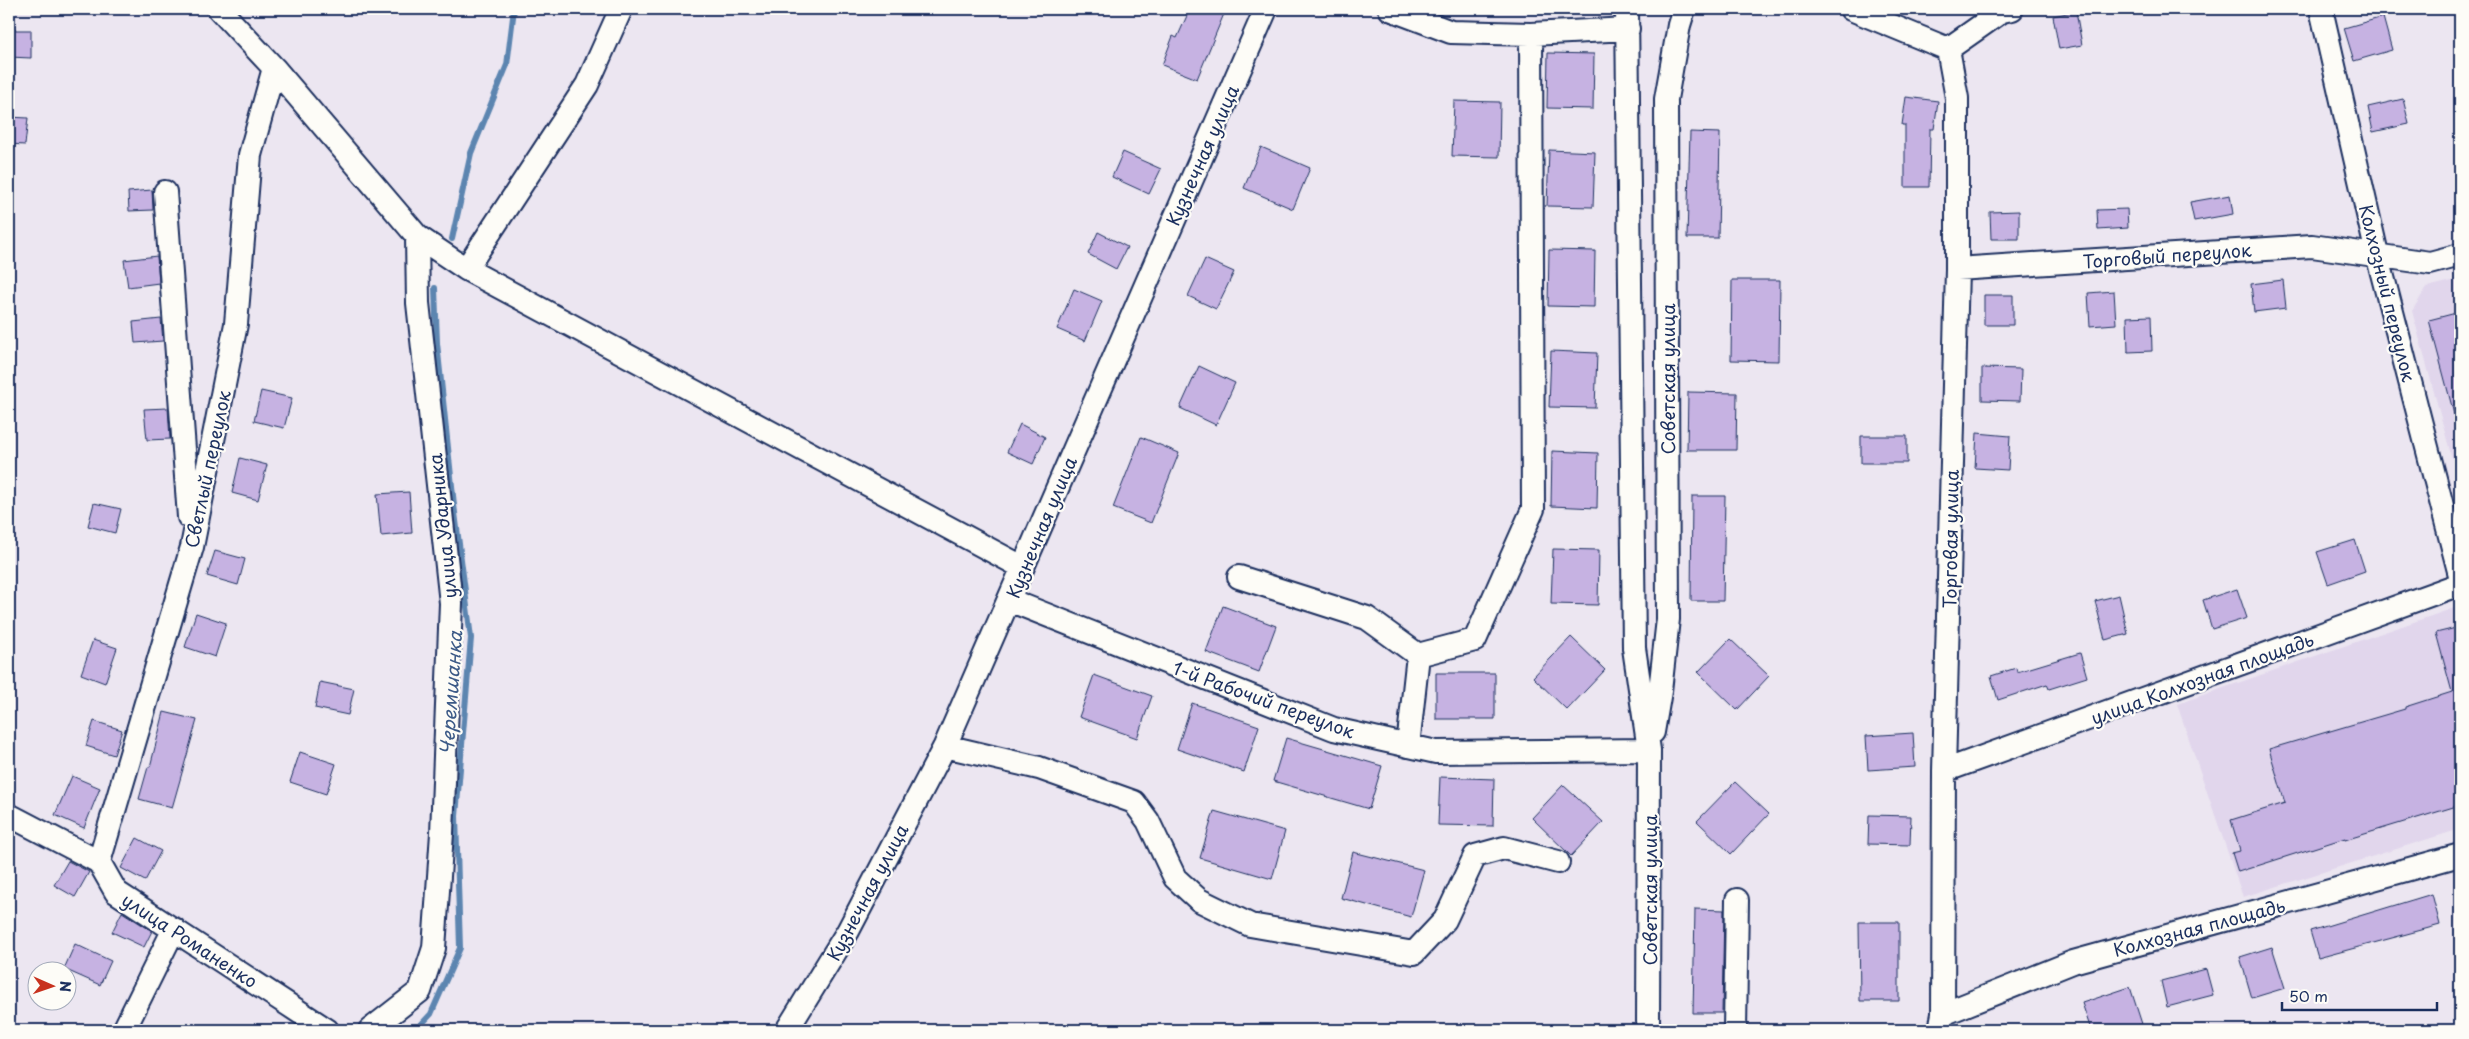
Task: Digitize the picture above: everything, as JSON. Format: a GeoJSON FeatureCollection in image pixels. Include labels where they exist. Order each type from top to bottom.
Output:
{"type":"FeatureCollection","features":[{"type":"Feature","properties":{"kind":"street"},"geometry":{"type":"LineString","coordinates":[[219,9],[274,68],[417,236],[466,269],[1022,567]]}},
{"type":"Feature","properties":{"kind":"street"},"geometry":{"type":"LineString","coordinates":[[466,269],[587,85],[620,9]]}},
{"type":"Feature","properties":{"kind":"street","name":"Кузнечная улица"},"geometry":{"type":"LineString","coordinates":[[787,1030],[848,931],[944,746],[1266,9]]}},
{"type":"Feature","properties":{"kind":"street"},"geometry":{"type":"LineString","coordinates":[[1390,9],[1451,32],[1531,34],[1628,19]]}},
{"type":"Feature","properties":{"kind":"street","name":"Советская улица"},"geometry":{"type":"LineString","coordinates":[[1649,750],[1660,691],[1668,619],[1666,99],[1679,24],[1684,9]]}},
{"type":"Feature","properties":{"kind":"street"},"geometry":{"type":"LineString","coordinates":[[1851,9],[1948,49],[2006,10]]}},
{"type":"Feature","properties":{"kind":"street","name":"Колхозный переулок"},"geometry":{"type":"LineString","coordinates":[[2320,9],[2377,254],[2460,575]]}},
{"type":"Feature","properties":{"kind":"street","name":"Советская улица"},"geometry":{"type":"LineString","coordinates":[[1628,19],[1634,648],[1649,750],[1648,1030]]}},
{"type":"Feature","properties":{"kind":"street"},"geometry":{"type":"LineString","coordinates":[[1418,655],[1475,640],[1533,509],[1531,34]]}},
{"type":"Feature","properties":{"kind":"street","name":"Торговая улица"},"geometry":{"type":"LineString","coordinates":[[1941,1022],[1944,771],[1957,269],[1957,98],[1948,49]]}},
{"type":"Feature","properties":{"kind":"street","name":"Светлый переулок"},"geometry":{"type":"LineString","coordinates":[[99,862],[192,547],[236,324],[250,155],[274,68]]}},
{"type":"Feature","properties":{"kind":"street"},"geometry":{"type":"LineString","coordinates":[[164,192],[192,547]]}},
{"type":"Feature","properties":{"kind":"street","name":"улица Ударника"},"geometry":{"type":"LineString","coordinates":[[370,1030],[420,990],[434,948],[442,833],[451,603],[418,302],[417,236]]}},
{"type":"Feature","properties":{"kind":"street","name":"Торговый переулок"},"geometry":{"type":"LineString","coordinates":[[1957,269],[2312,246],[2430,262],[2460,255]]}},
{"type":"Feature","properties":{"kind":"street"},"geometry":{"type":"LineString","coordinates":[[1239,577],[1367,618],[1418,655]]}},
{"type":"Feature","properties":{"kind":"street","name":"улица Колхозная площадь"},"geometry":{"type":"LineString","coordinates":[[1944,771],[2460,584]]}},
{"type":"Feature","properties":{"kind":"street","name":"1-й Рабочий переулок"},"geometry":{"type":"LineString","coordinates":[[1009,600],[1334,729],[1436,752],[1649,750]]}},
{"type":"Feature","properties":{"kind":"street"},"geometry":{"type":"LineString","coordinates":[[1408,746],[1418,655]]}},
{"type":"Feature","properties":{"kind":"street"},"geometry":{"type":"LineString","coordinates":[[944,746],[1038,768],[1134,802],[1148,821],[1175,878],[1199,900],[1250,925],[1414,953],[1445,920],[1475,856],[1504,848],[1558,862]]}},
{"type":"Feature","properties":{"kind":"street"},"geometry":{"type":"LineString","coordinates":[[9,815],[99,862]]}},
{"type":"Feature","properties":{"kind":"street","name":"Колхозная площадь"},"geometry":{"type":"LineString","coordinates":[[1941,1022],[2073,962],[2460,855]]}},
{"type":"Feature","properties":{"kind":"street","name":"улица Романенко"},"geometry":{"type":"LineString","coordinates":[[99,862],[116,892],[327,1030]]}},
{"type":"Feature","properties":{"kind":"street"},"geometry":{"type":"LineString","coordinates":[[1735,1030],[1737,900]]}},
{"type":"Feature","properties":{"kind":"street"},"geometry":{"type":"LineString","coordinates":[[124,1030],[174,929]]}},
{"type":"Feature","properties":{"kind":"shaded area"},"geometry":{"type":"Polygon","coordinates":[[[2460,279],[2460,488],[2412,311],[2427,287],[2460,279]]]}},
{"type":"Feature","properties":{"kind":"shaded area"},"geometry":{"type":"Polygon","coordinates":[[[2460,606],[2460,829],[2243,897],[2177,704],[2460,606]]]}},
{"type":"Feature","properties":{"kind":"building"},"geometry":{"type":"Polygon","coordinates":[[[1190,9],[1226,9],[1197,79],[1162,65],[1173,36],[1177,38],[1190,9]]]}},
{"type":"Feature","properties":{"kind":"building"},"geometry":{"type":"Polygon","coordinates":[[[2076,11],[2082,45],[2059,49],[2053,16],[2076,11]]]}},
{"type":"Feature","properties":{"kind":"building"},"geometry":{"type":"Polygon","coordinates":[[[2383,17],[2392,50],[2354,61],[2344,28],[2383,17]]]}},
{"type":"Feature","properties":{"kind":"building"},"geometry":{"type":"Polygon","coordinates":[[[9,30],[31,30],[31,58],[9,57],[9,30]]]}},
{"type":"Feature","properties":{"kind":"building"},"geometry":{"type":"Polygon","coordinates":[[[1548,53],[1594,54],[1593,109],[1547,108],[1548,53]]]}},
{"type":"Feature","properties":{"kind":"building"},"geometry":{"type":"Polygon","coordinates":[[[1906,97],[1938,101],[1934,129],[1930,129],[1929,187],[1905,187],[1905,125],[1902,125],[1906,97]]]}},
{"type":"Feature","properties":{"kind":"building"},"geometry":{"type":"Polygon","coordinates":[[[2403,99],[2409,124],[2373,132],[2368,107],[2403,99]]]}},
{"type":"Feature","properties":{"kind":"building"},"geometry":{"type":"Polygon","coordinates":[[[1454,101],[1500,102],[1499,157],[1452,156],[1454,101]]]}},
{"type":"Feature","properties":{"kind":"building"},"geometry":{"type":"Polygon","coordinates":[[[9,117],[28,118],[25,145],[9,144],[9,117]]]}},
{"type":"Feature","properties":{"kind":"building"},"geometry":{"type":"Polygon","coordinates":[[[1690,132],[1720,133],[1718,238],[1687,238],[1690,132]]]}},
{"type":"Feature","properties":{"kind":"building"},"geometry":{"type":"Polygon","coordinates":[[[1261,147],[1310,168],[1293,209],[1244,188],[1261,147]]]}},
{"type":"Feature","properties":{"kind":"building"},"geometry":{"type":"Polygon","coordinates":[[[1549,150],[1595,152],[1593,207],[1547,206],[1549,150]]]}},
{"type":"Feature","properties":{"kind":"building"},"geometry":{"type":"Polygon","coordinates":[[[1123,152],[1161,169],[1149,194],[1112,177],[1123,152]]]}},
{"type":"Feature","properties":{"kind":"building"},"geometry":{"type":"Polygon","coordinates":[[[152,190],[153,210],[129,211],[128,192],[152,190]]]}},
{"type":"Feature","properties":{"kind":"building"},"geometry":{"type":"Polygon","coordinates":[[[2230,195],[2233,214],[2194,221],[2190,202],[2230,195]]]}},
{"type":"Feature","properties":{"kind":"building"},"geometry":{"type":"Polygon","coordinates":[[[2127,209],[2128,228],[2098,230],[2097,210],[2127,209]]]}},
{"type":"Feature","properties":{"kind":"building"},"geometry":{"type":"Polygon","coordinates":[[[2019,211],[2019,239],[1991,239],[1990,212],[2019,211]]]}},
{"type":"Feature","properties":{"kind":"building"},"geometry":{"type":"Polygon","coordinates":[[[1098,232],[1127,247],[1116,269],[1088,254],[1098,232]]]}},
{"type":"Feature","properties":{"kind":"building"},"geometry":{"type":"Polygon","coordinates":[[[1549,250],[1595,251],[1594,307],[1548,306],[1549,250]]]}},
{"type":"Feature","properties":{"kind":"building"},"geometry":{"type":"Polygon","coordinates":[[[157,256],[159,283],[128,287],[124,260],[157,256]]]}},
{"type":"Feature","properties":{"kind":"building"},"geometry":{"type":"Polygon","coordinates":[[[1205,259],[1234,272],[1216,309],[1188,296],[1205,259]]]}},
{"type":"Feature","properties":{"kind":"building"},"geometry":{"type":"Polygon","coordinates":[[[1732,280],[1780,280],[1779,361],[1731,360],[1732,280]]]}},
{"type":"Feature","properties":{"kind":"building"},"geometry":{"type":"Polygon","coordinates":[[[2283,280],[2286,308],[2254,312],[2251,284],[2283,280]]]}},
{"type":"Feature","properties":{"kind":"building"},"geometry":{"type":"Polygon","coordinates":[[[1074,289],[1102,301],[1085,341],[1057,329],[1074,289]]]}},
{"type":"Feature","properties":{"kind":"building"},"geometry":{"type":"Polygon","coordinates":[[[2114,291],[2116,324],[2090,326],[2088,293],[2114,291]]]}},
{"type":"Feature","properties":{"kind":"building"},"geometry":{"type":"Polygon","coordinates":[[[1984,295],[2013,295],[2013,325],[1984,325],[1984,295]]]}},
{"type":"Feature","properties":{"kind":"building"},"geometry":{"type":"Polygon","coordinates":[[[2460,312],[2460,418],[2455,418],[2429,320],[2460,312]]]}},
{"type":"Feature","properties":{"kind":"building"},"geometry":{"type":"Polygon","coordinates":[[[2151,316],[2152,351],[2128,352],[2127,317],[2151,316]]]}},
{"type":"Feature","properties":{"kind":"building"},"geometry":{"type":"Polygon","coordinates":[[[161,319],[163,341],[135,343],[133,322],[161,319]]]}},
{"type":"Feature","properties":{"kind":"building"},"geometry":{"type":"Polygon","coordinates":[[[1551,351],[1597,353],[1595,408],[1549,407],[1551,351]]]}},
{"type":"Feature","properties":{"kind":"building"},"geometry":{"type":"Polygon","coordinates":[[[1199,366],[1235,383],[1216,425],[1180,408],[1199,366]]]}},
{"type":"Feature","properties":{"kind":"building"},"geometry":{"type":"Polygon","coordinates":[[[1982,368],[2021,369],[2020,401],[1982,400],[1982,368]]]}},
{"type":"Feature","properties":{"kind":"building"},"geometry":{"type":"Polygon","coordinates":[[[261,391],[292,398],[284,428],[254,421],[261,391]]]}},
{"type":"Feature","properties":{"kind":"building"},"geometry":{"type":"Polygon","coordinates":[[[1688,392],[1737,393],[1736,450],[1687,450],[1688,392]]]}},
{"type":"Feature","properties":{"kind":"building"},"geometry":{"type":"Polygon","coordinates":[[[168,408],[170,439],[147,440],[144,409],[168,408]]]}},
{"type":"Feature","properties":{"kind":"building"},"geometry":{"type":"Polygon","coordinates":[[[1020,424],[1045,437],[1033,464],[1007,452],[1020,424]]]}},
{"type":"Feature","properties":{"kind":"building"},"geometry":{"type":"Polygon","coordinates":[[[1977,433],[2010,436],[2008,470],[1975,468],[1977,433]]]}},
{"type":"Feature","properties":{"kind":"building"},"geometry":{"type":"Polygon","coordinates":[[[1861,436],[1907,436],[1907,463],[1861,463],[1861,436]]]}},
{"type":"Feature","properties":{"kind":"building"},"geometry":{"type":"Polygon","coordinates":[[[1141,437],[1179,453],[1151,523],[1113,508],[1141,437]]]}},
{"type":"Feature","properties":{"kind":"building"},"geometry":{"type":"Polygon","coordinates":[[[1552,451],[1598,453],[1597,508],[1551,506],[1552,451]]]}},
{"type":"Feature","properties":{"kind":"building"},"geometry":{"type":"Polygon","coordinates":[[[240,458],[267,465],[258,500],[232,493],[240,458]]]}},
{"type":"Feature","properties":{"kind":"building"},"geometry":{"type":"Polygon","coordinates":[[[409,492],[412,533],[381,536],[377,494],[409,492]]]}},
{"type":"Feature","properties":{"kind":"building"},"geometry":{"type":"Polygon","coordinates":[[[1692,496],[1725,496],[1723,601],[1691,601],[1692,496]]]}},
{"type":"Feature","properties":{"kind":"building"},"geometry":{"type":"Polygon","coordinates":[[[94,503],[121,509],[115,533],[88,526],[94,503]]]}},
{"type":"Feature","properties":{"kind":"building"},"geometry":{"type":"Polygon","coordinates":[[[2355,540],[2365,571],[2328,584],[2317,552],[2355,540]]]}},
{"type":"Feature","properties":{"kind":"building"},"geometry":{"type":"Polygon","coordinates":[[[1553,549],[1599,550],[1598,605],[1551,604],[1553,549]]]}},
{"type":"Feature","properties":{"kind":"building"},"geometry":{"type":"Polygon","coordinates":[[[215,551],[245,559],[238,585],[207,576],[215,551]]]}},
{"type":"Feature","properties":{"kind":"building"},"geometry":{"type":"Polygon","coordinates":[[[2237,589],[2247,618],[2212,629],[2203,600],[2237,589]]]}},
{"type":"Feature","properties":{"kind":"building"},"geometry":{"type":"Polygon","coordinates":[[[2119,595],[2128,634],[2105,640],[2095,601],[2119,595]]]}},
{"type":"Feature","properties":{"kind":"building"},"geometry":{"type":"Polygon","coordinates":[[[1223,606],[1276,626],[1259,672],[1206,652],[1223,606]]]}},
{"type":"Feature","properties":{"kind":"building"},"geometry":{"type":"Polygon","coordinates":[[[196,613],[226,623],[215,657],[185,647],[196,613]]]}},
{"type":"Feature","properties":{"kind":"building"},"geometry":{"type":"Polygon","coordinates":[[[2460,627],[2460,805],[2345,840],[2345,838],[2238,872],[2232,853],[2240,851],[2231,820],[2285,803],[2269,749],[2405,709],[2405,707],[2452,692],[2436,633],[2460,627]]]}},
{"type":"Feature","properties":{"kind":"building"},"geometry":{"type":"Polygon","coordinates":[[[1571,637],[1605,670],[1567,710],[1533,677],[1571,637]]]}},
{"type":"Feature","properties":{"kind":"building"},"geometry":{"type":"Polygon","coordinates":[[[1730,639],[1769,676],[1737,710],[1698,672],[1730,639]]]}},
{"type":"Feature","properties":{"kind":"building"},"geometry":{"type":"Polygon","coordinates":[[[93,640],[117,648],[105,683],[81,674],[93,640]]]}},
{"type":"Feature","properties":{"kind":"building"},"geometry":{"type":"Polygon","coordinates":[[[2080,653],[2087,677],[2049,689],[2047,684],[1998,700],[1991,676],[2016,668],[2017,672],[2080,653]]]}},
{"type":"Feature","properties":{"kind":"building"},"geometry":{"type":"Polygon","coordinates":[[[1436,673],[1495,673],[1495,719],[1436,719],[1436,673]]]}},
{"type":"Feature","properties":{"kind":"building"},"geometry":{"type":"Polygon","coordinates":[[[1094,675],[1152,696],[1137,738],[1079,717],[1094,675]]]}},
{"type":"Feature","properties":{"kind":"building"},"geometry":{"type":"Polygon","coordinates":[[[320,682],[354,689],[348,715],[315,708],[320,682]]]}},
{"type":"Feature","properties":{"kind":"building"},"geometry":{"type":"Polygon","coordinates":[[[1192,703],[1259,726],[1244,772],[1177,749],[1192,703]]]}},
{"type":"Feature","properties":{"kind":"building"},"geometry":{"type":"Polygon","coordinates":[[[164,712],[197,720],[172,808],[139,799],[148,767],[150,767],[164,712]]]}},
{"type":"Feature","properties":{"kind":"building"},"geometry":{"type":"Polygon","coordinates":[[[94,721],[122,730],[114,755],[86,746],[94,721]]]}},
{"type":"Feature","properties":{"kind":"building"},"geometry":{"type":"Polygon","coordinates":[[[1913,733],[1915,767],[1868,770],[1866,736],[1913,733]]]}},
{"type":"Feature","properties":{"kind":"building"},"geometry":{"type":"Polygon","coordinates":[[[1286,738],[1382,766],[1369,809],[1273,781],[1286,738]]]}},
{"type":"Feature","properties":{"kind":"building"},"geometry":{"type":"Polygon","coordinates":[[[300,752],[336,764],[326,794],[290,782],[300,752]]]}},
{"type":"Feature","properties":{"kind":"building"},"geometry":{"type":"Polygon","coordinates":[[[72,776],[100,788],[84,828],[55,815],[72,776]]]}},
{"type":"Feature","properties":{"kind":"building"},"geometry":{"type":"Polygon","coordinates":[[[1440,777],[1494,779],[1493,826],[1438,825],[1440,777]]]}},
{"type":"Feature","properties":{"kind":"building"},"geometry":{"type":"Polygon","coordinates":[[[1735,782],[1769,814],[1731,854],[1697,821],[1735,782]]]}},
{"type":"Feature","properties":{"kind":"building"},"geometry":{"type":"Polygon","coordinates":[[[1563,785],[1603,822],[1571,856],[1532,818],[1563,785]]]}},
{"type":"Feature","properties":{"kind":"building"},"geometry":{"type":"Polygon","coordinates":[[[1214,811],[1285,831],[1272,879],[1200,858],[1214,811]]]}},
{"type":"Feature","properties":{"kind":"building"},"geometry":{"type":"Polygon","coordinates":[[[1869,815],[1911,816],[1910,845],[1868,844],[1869,815]]]}},
{"type":"Feature","properties":{"kind":"building"},"geometry":{"type":"Polygon","coordinates":[[[137,838],[161,851],[145,881],[121,868],[137,838]]]}},
{"type":"Feature","properties":{"kind":"building"},"geometry":{"type":"Polygon","coordinates":[[[1353,852],[1424,870],[1411,917],[1341,898],[1353,852]]]}},
{"type":"Feature","properties":{"kind":"building"},"geometry":{"type":"Polygon","coordinates":[[[68,861],[89,872],[75,897],[54,885],[68,861]]]}},
{"type":"Feature","properties":{"kind":"building"},"geometry":{"type":"Polygon","coordinates":[[[2432,894],[2440,925],[2318,958],[2310,931],[2432,894]]]}},
{"type":"Feature","properties":{"kind":"building"},"geometry":{"type":"Polygon","coordinates":[[[1695,909],[1724,910],[1722,1013],[1693,1013],[1695,909]]]}},
{"type":"Feature","properties":{"kind":"building"},"geometry":{"type":"Polygon","coordinates":[[[122,912],[152,931],[144,947],[112,932],[122,912]]]}},
{"type":"Feature","properties":{"kind":"building"},"geometry":{"type":"Polygon","coordinates":[[[1859,922],[1899,922],[1899,1001],[1860,1001],[1859,922]]]}},
{"type":"Feature","properties":{"kind":"building"},"geometry":{"type":"Polygon","coordinates":[[[75,944],[111,961],[100,985],[78,975],[78,962],[67,962],[75,944]]]}},
{"type":"Feature","properties":{"kind":"building"},"geometry":{"type":"Polygon","coordinates":[[[2272,947],[2285,988],[2252,998],[2240,957],[2272,947]]]}},
{"type":"Feature","properties":{"kind":"building"},"geometry":{"type":"Polygon","coordinates":[[[2206,969],[2213,995],[2167,1007],[2161,981],[2206,969]]]}},
{"type":"Feature","properties":{"kind":"building"},"geometry":{"type":"Polygon","coordinates":[[[2130,987],[2142,1024],[2123,1030],[2091,1030],[2082,1003],[2130,987]]]}},
{"type":"Feature","properties":{"kind":"waterway","name":"Черемшанка"},"geometry":{"type":"LineString","coordinates":[[452,239],[471,153],[507,65],[514,9]]}},
{"type":"Feature","properties":{"kind":"waterway","name":"Черемшанка"},"geometry":{"type":"LineString","coordinates":[[416,1030],[431,1014],[460,948],[456,816],[471,638],[454,505],[437,343],[435,288]]}}]}
